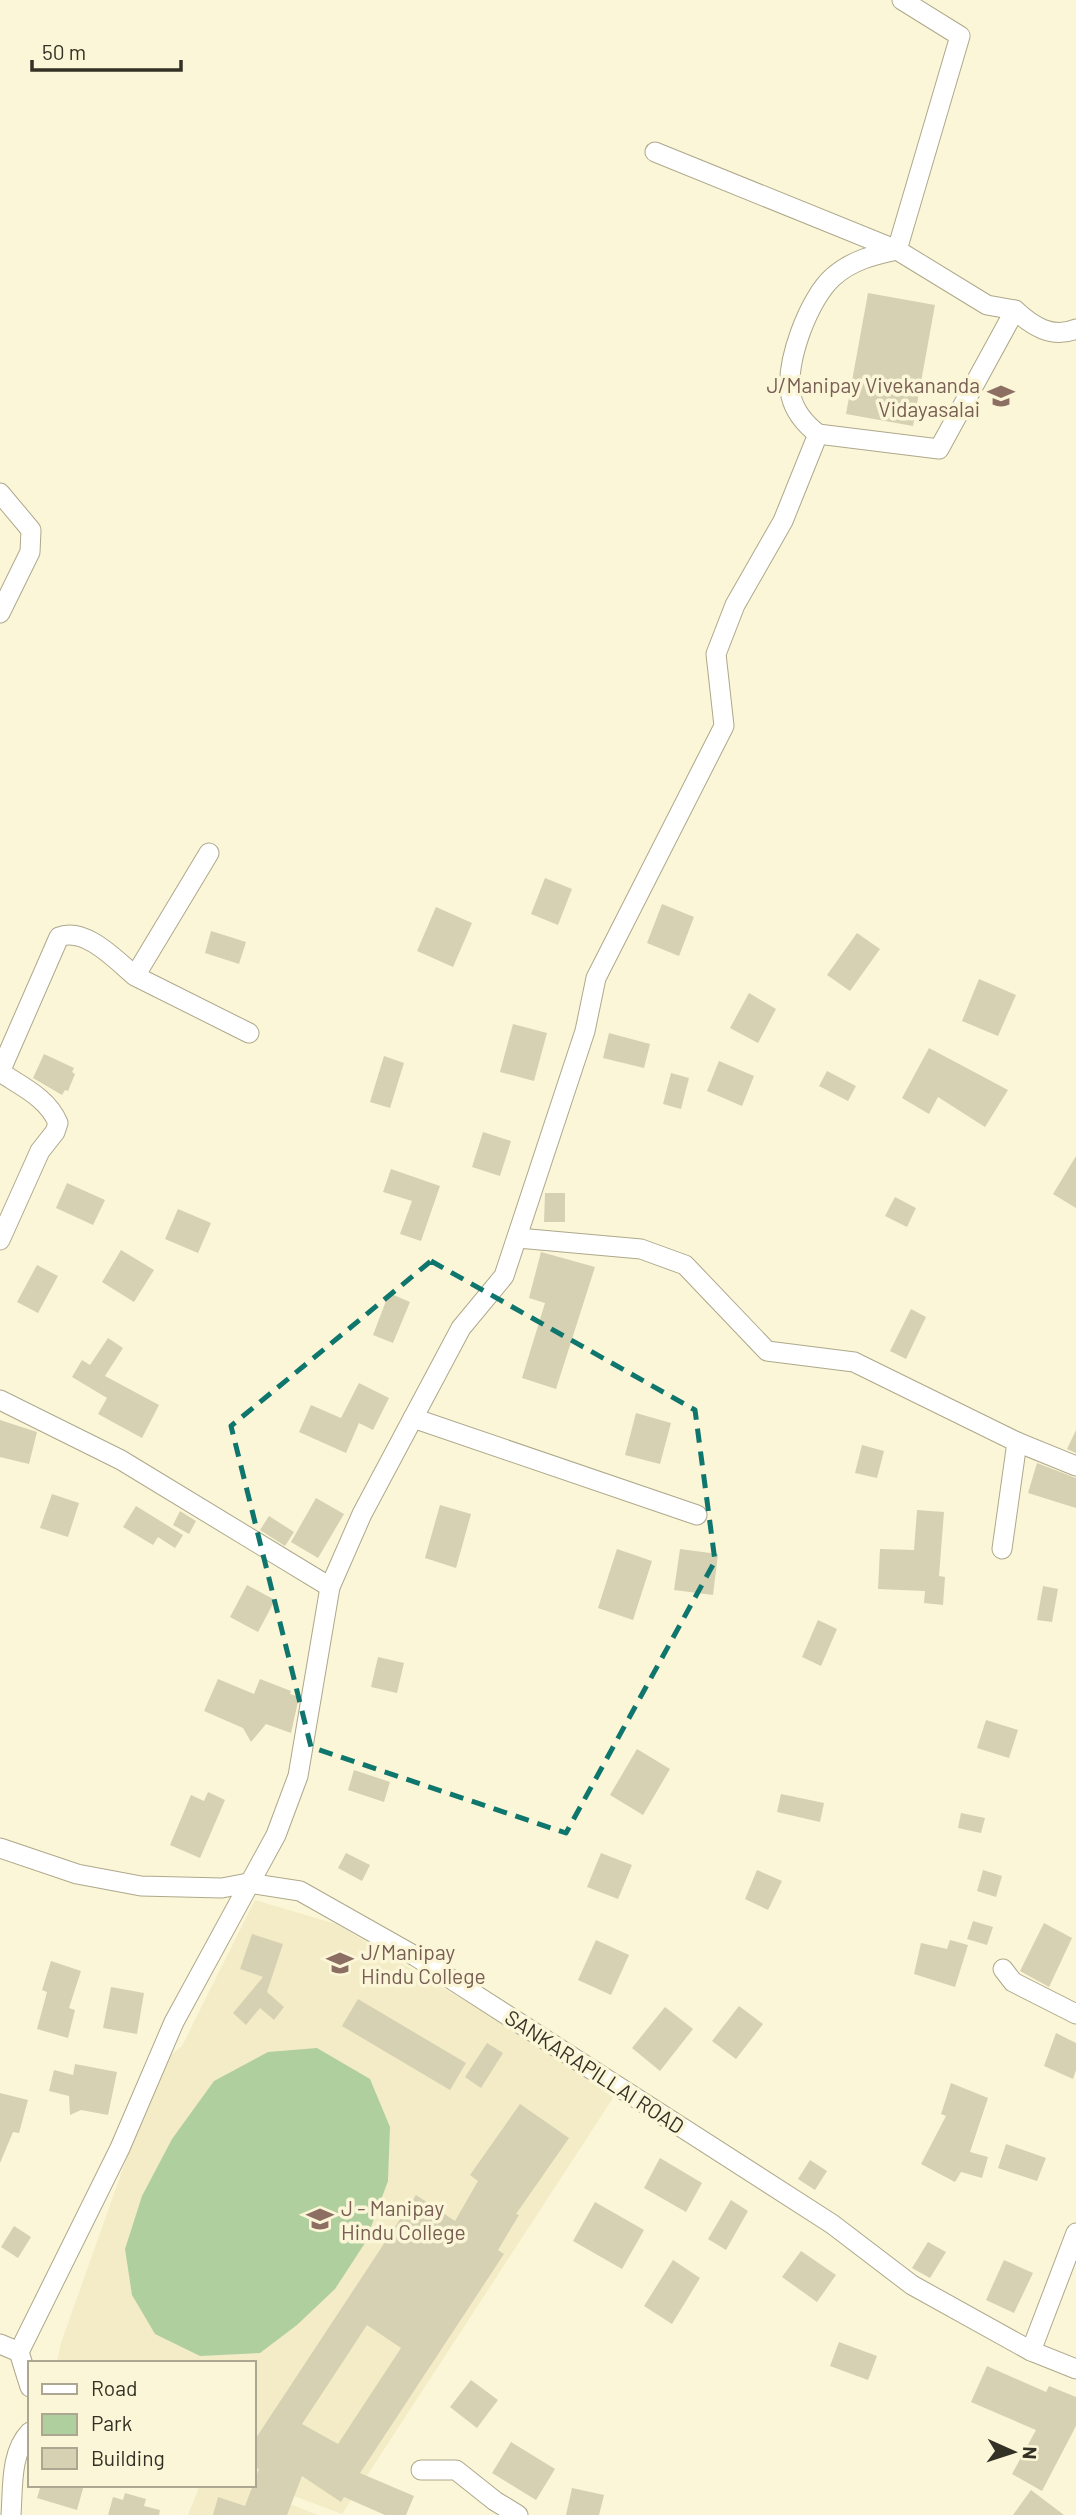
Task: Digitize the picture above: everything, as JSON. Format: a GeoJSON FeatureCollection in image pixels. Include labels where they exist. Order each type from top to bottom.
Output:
{"type":"FeatureCollection","features":[{"type":"Feature","properties":{"kind":"street"},"geometry":{"type":"LineString","coordinates":[[897,250],[960,36],[902,0]]}},
{"type":"Feature","properties":{"kind":"street"},"geometry":{"type":"LineString","coordinates":[[655,152],[897,250],[987,305],[1015,310],[1033,328],[1068,332],[1076,329]]}},
{"type":"Feature","properties":{"kind":"street"},"geometry":{"type":"LineString","coordinates":[[897,250],[863,258],[832,277],[810,309],[792,360],[790,395],[802,422],[818,434],[939,449],[1015,310]]}},
{"type":"Feature","properties":{"kind":"street"},"geometry":{"type":"LineString","coordinates":[[28,2381],[19,2352],[120,2148],[174,2022],[276,1835],[298,1776],[330,1587],[362,1514],[461,1328],[504,1276],[519,1238],[585,1031],[596,978],[724,726],[716,654],[735,605],[783,521],[818,434]]}},
{"type":"Feature","properties":{"kind":"street"},"geometry":{"type":"LineString","coordinates":[[0,493],[31,530],[30,552],[0,613]]}},
{"type":"Feature","properties":{"kind":"street"},"geometry":{"type":"LineString","coordinates":[[135,976],[209,853]]}},
{"type":"Feature","properties":{"kind":"street"},"geometry":{"type":"LineString","coordinates":[[0,1240],[40,1151],[55,1132],[58,1123],[42,1100],[0,1072],[59,937],[68,934],[92,942],[135,976],[249,1033]]}},
{"type":"Feature","properties":{"kind":"street"},"geometry":{"type":"LineString","coordinates":[[519,1238],[641,1249],[685,1265],[767,1351],[854,1362],[1017,1441],[1076,1466]]}},
{"type":"Feature","properties":{"kind":"street"},"geometry":{"type":"LineString","coordinates":[[0,1400],[121,1460],[330,1587]]}},
{"type":"Feature","properties":{"kind":"street"},"geometry":{"type":"LineString","coordinates":[[413,1418],[697,1515]]}},
{"type":"Feature","properties":{"kind":"street"},"geometry":{"type":"LineString","coordinates":[[1002,1549],[1017,1441]]}},
{"type":"Feature","properties":{"kind":"street","name":"SANKARAPILLAI ROAD"},"geometry":{"type":"LineString","coordinates":[[0,1848],[77,1874],[141,1886],[222,1888],[248,1883],[300,1891],[415,1956],[832,2224],[912,2285],[1031,2351],[1076,2370]]}},
{"type":"Feature","properties":{"kind":"street"},"geometry":{"type":"LineString","coordinates":[[1003,1969],[1013,1982],[1076,2014]]}},
{"type":"Feature","properties":{"kind":"street"},"geometry":{"type":"LineString","coordinates":[[1031,2351],[1076,2233]]}},
{"type":"Feature","properties":{"kind":"street"},"geometry":{"type":"LineString","coordinates":[[0,2344],[19,2352]]}},
{"type":"Feature","properties":{"kind":"street"},"geometry":{"type":"LineString","coordinates":[[11,2515],[13,2474],[18,2455],[28,2436]]}},
{"type":"Feature","properties":{"kind":"street"},"geometry":{"type":"LineString","coordinates":[[421,2470],[456,2470],[518,2515]]}},
{"type":"Feature","properties":{"kind":"highlighted area"},"geometry":{"type":"Polygon","coordinates":[[[431,1261],[695,1410],[715,1561],[566,1833],[311,1747],[231,1426],[431,1261]]]}},
{"type":"Feature","properties":{"kind":"shaded area","name":"J - Manipay Hindu College"},"geometry":{"type":"Polygon","coordinates":[[[255,1900],[336,1924],[615,2095],[342,2514],[256,2482],[256,2361],[57,2361],[61,2343],[160,2064],[182,2046],[255,1900]]]}},
{"type":"Feature","properties":{"kind":"shaded area"},"geometry":{"type":"Polygon","coordinates":[[[199,2487],[246,2487],[318,2515],[188,2515],[199,2487]]]}},
{"type":"Feature","properties":{"kind":"green space"},"geometry":{"type":"Polygon","coordinates":[[[317,2048],[370,2079],[390,2127],[388,2181],[365,2243],[335,2289],[297,2325],[260,2353],[200,2356],[155,2334],[132,2295],[125,2249],[142,2196],[172,2139],[214,2081],[268,2052],[317,2048]]]}},
{"type":"Feature","properties":{"kind":"building"},"geometry":{"type":"Polygon","coordinates":[[[868,293],[935,305],[913,426],[846,414],[868,293]]]}},
{"type":"Feature","properties":{"kind":"building"},"geometry":{"type":"Polygon","coordinates":[[[545,878],[572,889],[558,925],[531,914],[545,878]]]}},
{"type":"Feature","properties":{"kind":"building"},"geometry":{"type":"Polygon","coordinates":[[[662,904],[694,917],[679,956],[647,943],[662,904]]]}},
{"type":"Feature","properties":{"kind":"building"},"geometry":{"type":"Polygon","coordinates":[[[436,907],[472,923],[453,967],[417,951],[436,907]]]}},
{"type":"Feature","properties":{"kind":"building"},"geometry":{"type":"Polygon","coordinates":[[[211,931],[246,942],[239,964],[205,953],[211,931]]]}},
{"type":"Feature","properties":{"kind":"building"},"geometry":{"type":"Polygon","coordinates":[[[857,933],[880,949],[850,991],[827,975],[857,933]]]}},
{"type":"Feature","properties":{"kind":"building"},"geometry":{"type":"Polygon","coordinates":[[[979,979],[1016,995],[998,1036],[962,1021],[979,979]]]}},
{"type":"Feature","properties":{"kind":"building"},"geometry":{"type":"Polygon","coordinates":[[[749,993],[776,1009],[758,1043],[730,1028],[749,993]]]}},
{"type":"Feature","properties":{"kind":"building"},"geometry":{"type":"Polygon","coordinates":[[[513,1024],[547,1033],[534,1081],[500,1072],[513,1024]]]}},
{"type":"Feature","properties":{"kind":"building"},"geometry":{"type":"Polygon","coordinates":[[[609,1033],[650,1044],[644,1068],[603,1058],[609,1033]]]}},
{"type":"Feature","properties":{"kind":"building"},"geometry":{"type":"Polygon","coordinates":[[[929,1048],[1008,1090],[985,1127],[938,1097],[929,1114],[902,1098],[929,1048]]]}},
{"type":"Feature","properties":{"kind":"building"},"geometry":{"type":"Polygon","coordinates":[[[44,1054],[74,1068],[72,1072],[75,1074],[68,1091],[65,1090],[62,1095],[33,1078],[44,1054]]]}},
{"type":"Feature","properties":{"kind":"building"},"geometry":{"type":"Polygon","coordinates":[[[384,1056],[404,1063],[390,1108],[370,1102],[384,1056]]]}},
{"type":"Feature","properties":{"kind":"building"},"geometry":{"type":"Polygon","coordinates":[[[719,1061],[754,1076],[742,1106],[707,1091],[719,1061]]]}},
{"type":"Feature","properties":{"kind":"building"},"geometry":{"type":"Polygon","coordinates":[[[827,1071],[856,1086],[848,1101],[819,1086],[827,1071]]]}},
{"type":"Feature","properties":{"kind":"building"},"geometry":{"type":"Polygon","coordinates":[[[671,1073],[689,1078],[681,1109],[663,1104],[671,1073]]]}},
{"type":"Feature","properties":{"kind":"building"},"geometry":{"type":"Polygon","coordinates":[[[483,1132],[511,1141],[500,1176],[472,1167],[483,1132]]]}},
{"type":"Feature","properties":{"kind":"building"},"geometry":{"type":"Polygon","coordinates":[[[1076,1156],[1076,1208],[1053,1194],[1076,1156]]]}},
{"type":"Feature","properties":{"kind":"building"},"geometry":{"type":"Polygon","coordinates":[[[391,1169],[440,1186],[421,1241],[400,1234],[412,1201],[383,1192],[391,1169]]]}},
{"type":"Feature","properties":{"kind":"building"},"geometry":{"type":"Polygon","coordinates":[[[67,1183],[105,1200],[93,1225],[56,1208],[67,1183]]]}},
{"type":"Feature","properties":{"kind":"building"},"geometry":{"type":"Polygon","coordinates":[[[545,1193],[565,1193],[565,1222],[544,1222],[545,1193]]]}},
{"type":"Feature","properties":{"kind":"building"},"geometry":{"type":"Polygon","coordinates":[[[895,1197],[916,1208],[907,1227],[885,1216],[895,1197]]]}},
{"type":"Feature","properties":{"kind":"building"},"geometry":{"type":"Polygon","coordinates":[[[178,1209],[211,1223],[198,1253],[165,1239],[178,1209]]]}},
{"type":"Feature","properties":{"kind":"building"},"geometry":{"type":"Polygon","coordinates":[[[121,1250],[154,1270],[134,1302],[102,1282],[121,1250]]]}},
{"type":"Feature","properties":{"kind":"building"},"geometry":{"type":"Polygon","coordinates":[[[541,1252],[595,1267],[556,1389],[522,1378],[545,1303],[529,1298],[541,1252]]]}},
{"type":"Feature","properties":{"kind":"building"},"geometry":{"type":"Polygon","coordinates":[[[37,1265],[58,1276],[38,1313],[17,1302],[37,1265]]]}},
{"type":"Feature","properties":{"kind":"building"},"geometry":{"type":"Polygon","coordinates":[[[389,1293],[410,1302],[393,1343],[373,1335],[389,1293]]]}},
{"type":"Feature","properties":{"kind":"building"},"geometry":{"type":"Polygon","coordinates":[[[911,1309],[926,1317],[906,1359],[890,1351],[911,1309]]]}},
{"type":"Feature","properties":{"kind":"building"},"geometry":{"type":"Polygon","coordinates":[[[108,1338],[123,1348],[105,1376],[159,1405],[142,1438],[98,1414],[107,1398],[72,1377],[82,1360],[90,1365],[108,1338]]]}},
{"type":"Feature","properties":{"kind":"building"},"geometry":{"type":"Polygon","coordinates":[[[359,1383],[389,1398],[373,1430],[359,1423],[346,1453],[299,1432],[311,1405],[341,1418],[359,1383]]]}},
{"type":"Feature","properties":{"kind":"building"},"geometry":{"type":"Polygon","coordinates":[[[636,1413],[671,1423],[660,1464],[625,1455],[636,1413]]]}},
{"type":"Feature","properties":{"kind":"building"},"geometry":{"type":"Polygon","coordinates":[[[0,1420],[37,1432],[29,1464],[0,1457],[0,1420]]]}},
{"type":"Feature","properties":{"kind":"building"},"geometry":{"type":"Polygon","coordinates":[[[1076,1430],[1076,1453],[1067,1449],[1076,1430]]]}},
{"type":"Feature","properties":{"kind":"building"},"geometry":{"type":"Polygon","coordinates":[[[862,1445],[884,1451],[877,1478],[855,1473],[862,1445]]]}},
{"type":"Feature","properties":{"kind":"building"},"geometry":{"type":"Polygon","coordinates":[[[1037,1463],[1076,1478],[1076,1508],[1028,1493],[1037,1463]]]}},
{"type":"Feature","properties":{"kind":"building"},"geometry":{"type":"Polygon","coordinates":[[[52,1494],[79,1503],[68,1537],[40,1528],[52,1494]]]}},
{"type":"Feature","properties":{"kind":"building"},"geometry":{"type":"Polygon","coordinates":[[[316,1498],[344,1514],[318,1558],[291,1542],[316,1498]]]}},
{"type":"Feature","properties":{"kind":"building"},"geometry":{"type":"Polygon","coordinates":[[[440,1505],[471,1514],[456,1568],[425,1558],[440,1505]]]}},
{"type":"Feature","properties":{"kind":"building"},"geometry":{"type":"Polygon","coordinates":[[[136,1506],[183,1535],[175,1548],[158,1537],[153,1545],[123,1527],[136,1506]]]}},
{"type":"Feature","properties":{"kind":"building"},"geometry":{"type":"Polygon","coordinates":[[[917,1510],[944,1512],[939,1576],[945,1577],[943,1605],[924,1603],[925,1591],[878,1589],[880,1549],[914,1550],[917,1510]]]}},
{"type":"Feature","properties":{"kind":"building"},"geometry":{"type":"Polygon","coordinates":[[[180,1511],[196,1521],[189,1534],[173,1525],[180,1511]]]}},
{"type":"Feature","properties":{"kind":"building"},"geometry":{"type":"Polygon","coordinates":[[[269,1516],[294,1532],[285,1546],[260,1530],[269,1516]]]}},
{"type":"Feature","properties":{"kind":"building"},"geometry":{"type":"Polygon","coordinates":[[[617,1549],[652,1561],[633,1620],[598,1608],[617,1549]]]}},
{"type":"Feature","properties":{"kind":"building"},"geometry":{"type":"Polygon","coordinates":[[[680,1549],[718,1554],[713,1595],[674,1590],[680,1549]]]}},
{"type":"Feature","properties":{"kind":"building"},"geometry":{"type":"Polygon","coordinates":[[[247,1585],[275,1600],[258,1632],[230,1617],[247,1585]]]}},
{"type":"Feature","properties":{"kind":"building"},"geometry":{"type":"Polygon","coordinates":[[[1043,1586],[1058,1589],[1052,1622],[1037,1620],[1043,1586]]]}},
{"type":"Feature","properties":{"kind":"building"},"geometry":{"type":"Polygon","coordinates":[[[818,1620],[837,1629],[821,1666],[802,1657],[818,1620]]]}},
{"type":"Feature","properties":{"kind":"building"},"geometry":{"type":"Polygon","coordinates":[[[378,1657],[404,1663],[397,1693],[371,1687],[378,1657]]]}},
{"type":"Feature","properties":{"kind":"building"},"geometry":{"type":"Polygon","coordinates":[[[218,1679],[254,1694],[260,1679],[291,1691],[290,1694],[299,1697],[291,1733],[266,1724],[251,1742],[243,1728],[204,1711],[218,1679]]]}},
{"type":"Feature","properties":{"kind":"building"},"geometry":{"type":"Polygon","coordinates":[[[986,1720],[1018,1730],[1009,1758],[977,1748],[986,1720]]]}},
{"type":"Feature","properties":{"kind":"building"},"geometry":{"type":"Polygon","coordinates":[[[637,1749],[670,1769],[643,1815],[610,1795],[637,1749]]]}},
{"type":"Feature","properties":{"kind":"building"},"geometry":{"type":"Polygon","coordinates":[[[354,1770],[390,1782],[384,1802],[348,1790],[354,1770]]]}},
{"type":"Feature","properties":{"kind":"building"},"geometry":{"type":"Polygon","coordinates":[[[208,1792],[225,1800],[200,1858],[170,1845],[191,1795],[204,1801],[208,1792]]]}},
{"type":"Feature","properties":{"kind":"building"},"geometry":{"type":"Polygon","coordinates":[[[781,1794],[824,1803],[820,1822],[777,1812],[781,1794]]]}},
{"type":"Feature","properties":{"kind":"building"},"geometry":{"type":"Polygon","coordinates":[[[961,1813],[985,1818],[981,1833],[958,1828],[961,1813]]]}},
{"type":"Feature","properties":{"kind":"building"},"geometry":{"type":"Polygon","coordinates":[[[346,1853],[370,1865],[362,1881],[338,1868],[346,1853]]]}},
{"type":"Feature","properties":{"kind":"building"},"geometry":{"type":"Polygon","coordinates":[[[601,1853],[632,1865],[618,1899],[587,1887],[601,1853]]]}},
{"type":"Feature","properties":{"kind":"building"},"geometry":{"type":"Polygon","coordinates":[[[757,1870],[782,1881],[768,1910],[745,1899],[757,1870]]]}},
{"type":"Feature","properties":{"kind":"building"},"geometry":{"type":"Polygon","coordinates":[[[983,1870],[1002,1876],[996,1897],[977,1891],[983,1870]]]}},
{"type":"Feature","properties":{"kind":"building"},"geometry":{"type":"Polygon","coordinates":[[[973,1921],[993,1927],[987,1945],[967,1939],[973,1921]]]}},
{"type":"Feature","properties":{"kind":"building"},"geometry":{"type":"Polygon","coordinates":[[[1044,1923],[1072,1938],[1049,1987],[1020,1971],[1044,1923]]]}},
{"type":"Feature","properties":{"kind":"building"},"geometry":{"type":"Polygon","coordinates":[[[252,1934],[283,1944],[267,1992],[284,2007],[274,2020],[260,2008],[246,2025],[233,2013],[263,1977],[240,1969],[252,1934]]]}},
{"type":"Feature","properties":{"kind":"building"},"geometry":{"type":"Polygon","coordinates":[[[596,1940],[629,1955],[611,1995],[578,1980],[596,1940]]]}},
{"type":"Feature","properties":{"kind":"building"},"geometry":{"type":"Polygon","coordinates":[[[950,1940],[968,1945],[955,1987],[914,1974],[921,1943],[947,1949],[950,1940]]]}},
{"type":"Feature","properties":{"kind":"building"},"geometry":{"type":"Polygon","coordinates":[[[51,1961],[81,1971],[69,2008],[75,2010],[68,2038],[37,2029],[47,1992],[42,1990],[51,1961]]]}},
{"type":"Feature","properties":{"kind":"building"},"geometry":{"type":"Polygon","coordinates":[[[111,1987],[144,1993],[137,2034],[103,2028],[111,1987]]]}},
{"type":"Feature","properties":{"kind":"building"},"geometry":{"type":"Polygon","coordinates":[[[358,1999],[466,2063],[450,2090],[342,2026],[358,1999]]]}},
{"type":"Feature","properties":{"kind":"building"},"geometry":{"type":"Polygon","coordinates":[[[739,2006],[763,2024],[736,2059],[712,2041],[739,2006]]]}},
{"type":"Feature","properties":{"kind":"building"},"geometry":{"type":"Polygon","coordinates":[[[665,2007],[693,2029],[660,2071],[632,2048],[665,2007]]]}},
{"type":"Feature","properties":{"kind":"building"},"geometry":{"type":"Polygon","coordinates":[[[1056,2033],[1076,2043],[1076,2070],[1073,2079],[1044,2066],[1056,2033]]]}},
{"type":"Feature","properties":{"kind":"building"},"geometry":{"type":"Polygon","coordinates":[[[487,2043],[503,2053],[481,2088],[465,2077],[487,2043]]]}},
{"type":"Feature","properties":{"kind":"building"},"geometry":{"type":"Polygon","coordinates":[[[75,2064],[117,2072],[108,2115],[81,2110],[70,2115],[69,2096],[49,2091],[54,2070],[73,2075],[75,2064]]]}},
{"type":"Feature","properties":{"kind":"building"},"geometry":{"type":"Polygon","coordinates":[[[951,2083],[988,2098],[970,2152],[988,2157],[982,2178],[961,2172],[955,2182],[921,2164],[946,2116],[941,2114],[951,2083]]]}},
{"type":"Feature","properties":{"kind":"building"},"geometry":{"type":"Polygon","coordinates":[[[0,2093],[28,2100],[19,2133],[13,2132],[0,2163],[0,2093]]]}},
{"type":"Feature","properties":{"kind":"building"},"geometry":{"type":"Polygon","coordinates":[[[520,2104],[569,2138],[516,2214],[519,2215],[498,2250],[504,2254],[360,2473],[414,2496],[406,2515],[385,2515],[344,2497],[341,2502],[302,2476],[287,2515],[213,2515],[218,2497],[245,2506],[252,2487],[256,2487],[259,2469],[256,2468],[256,2438],[416,2195],[455,2221],[478,2181],[470,2175],[520,2104]],[[367,2325],[302,2424],[338,2444],[401,2348],[367,2325]]]}},
{"type":"Feature","properties":{"kind":"building"},"geometry":{"type":"Polygon","coordinates":[[[1006,2144],[1046,2158],[1037,2181],[998,2168],[1006,2144]]]}},
{"type":"Feature","properties":{"kind":"building"},"geometry":{"type":"Polygon","coordinates":[[[660,2158],[702,2183],[686,2212],[644,2188],[660,2158]]]}},
{"type":"Feature","properties":{"kind":"building"},"geometry":{"type":"Polygon","coordinates":[[[810,2160],[827,2171],[815,2190],[798,2179],[810,2160]]]}},
{"type":"Feature","properties":{"kind":"building"},"geometry":{"type":"Polygon","coordinates":[[[731,2200],[748,2211],[726,2250],[708,2239],[731,2200]]]}},
{"type":"Feature","properties":{"kind":"building"},"geometry":{"type":"Polygon","coordinates":[[[595,2202],[644,2230],[622,2269],[573,2241],[595,2202]]]}},
{"type":"Feature","properties":{"kind":"building"},"geometry":{"type":"Polygon","coordinates":[[[14,2226],[31,2237],[18,2258],[1,2247],[14,2226]]]}},
{"type":"Feature","properties":{"kind":"building"},"geometry":{"type":"Polygon","coordinates":[[[928,2242],[946,2252],[930,2278],[912,2268],[928,2242]]]}},
{"type":"Feature","properties":{"kind":"building"},"geometry":{"type":"Polygon","coordinates":[[[801,2251],[836,2275],[817,2302],[782,2277],[801,2251]]]}},
{"type":"Feature","properties":{"kind":"building"},"geometry":{"type":"Polygon","coordinates":[[[673,2260],[700,2278],[672,2324],[644,2306],[673,2260]]]}},
{"type":"Feature","properties":{"kind":"building"},"geometry":{"type":"Polygon","coordinates":[[[1004,2260],[1033,2273],[1014,2313],[986,2300],[1004,2260]]]}},
{"type":"Feature","properties":{"kind":"building"},"geometry":{"type":"Polygon","coordinates":[[[839,2342],[877,2356],[868,2380],[830,2366],[839,2342]]]}},
{"type":"Feature","properties":{"kind":"building"},"geometry":{"type":"Polygon","coordinates":[[[987,2366],[1046,2392],[1049,2386],[1076,2397],[1076,2426],[1042,2491],[1012,2474],[1036,2430],[971,2402],[987,2366]]]}},
{"type":"Feature","properties":{"kind":"building"},"geometry":{"type":"Polygon","coordinates":[[[471,2380],[498,2400],[477,2428],[450,2407],[471,2380]]]}},
{"type":"Feature","properties":{"kind":"building"},"geometry":{"type":"Polygon","coordinates":[[[511,2442],[555,2469],[536,2500],[492,2473],[511,2442]]]}},
{"type":"Feature","properties":{"kind":"building"},"geometry":{"type":"Polygon","coordinates":[[[40,2487],[83,2487],[77,2510],[37,2498],[40,2487]]]}},
{"type":"Feature","properties":{"kind":"building"},"geometry":{"type":"Polygon","coordinates":[[[572,2488],[604,2495],[599,2515],[566,2515],[572,2488]]]}},
{"type":"Feature","properties":{"kind":"building"},"geometry":{"type":"Polygon","coordinates":[[[1031,2490],[1064,2515],[1013,2515],[1031,2490]]]}},
{"type":"Feature","properties":{"kind":"building"},"geometry":{"type":"Polygon","coordinates":[[[125,2493],[146,2499],[144,2506],[160,2510],[159,2515],[108,2515],[113,2497],[123,2500],[125,2493]]]}},
{"type":"Feature","properties":{"kind":"place","name":"J/Manipay Vivekananda Vidayasalai"},"geometry":{"type":"Point","coordinates":[1001,396]}},
{"type":"Feature","properties":{"kind":"place","name":"J/Manipay Hindu College"},"geometry":{"type":"Point","coordinates":[340,1963]}},
{"type":"Feature","properties":{"kind":"place","name":"J - Manipay Hindu College"},"geometry":{"type":"Point","coordinates":[320,2219]}}]}
